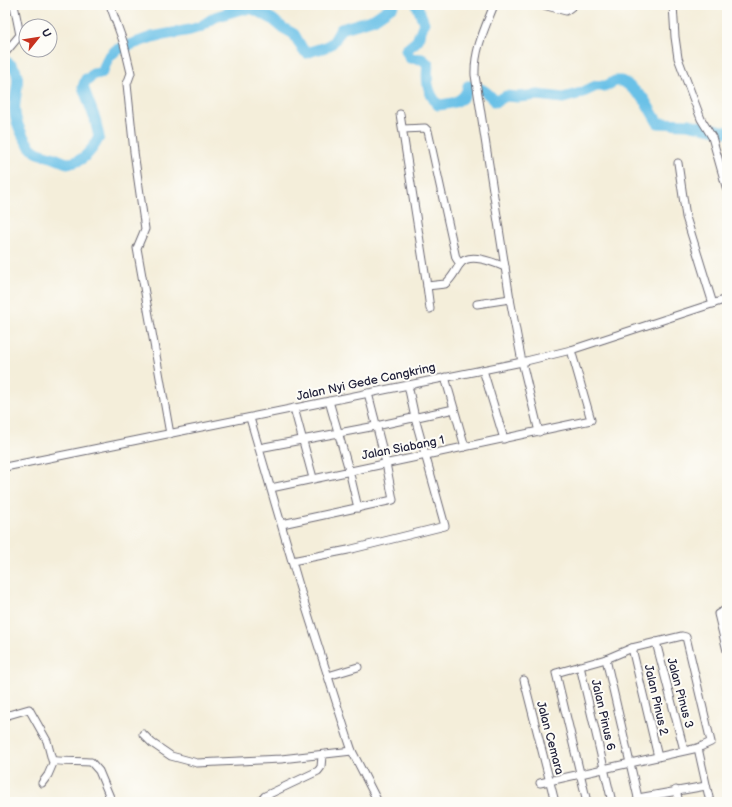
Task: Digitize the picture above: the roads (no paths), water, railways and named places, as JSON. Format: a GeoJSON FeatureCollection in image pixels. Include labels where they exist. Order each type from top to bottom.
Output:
{"type":"FeatureCollection","features":[{"type":"Feature","properties":{"kind":"street"},"geometry":{"type":"LineString","coordinates":[[5,53],[20,35],[14,5]]}},
{"type":"Feature","properties":{"kind":"street"},"geometry":{"type":"LineString","coordinates":[[110,5],[124,44],[131,73],[127,84],[134,152],[145,229],[137,248],[170,434]]}},
{"type":"Feature","properties":{"kind":"street"},"geometry":{"type":"LineString","coordinates":[[494,5],[479,42],[475,59],[475,75],[510,299],[522,362],[539,432]]}},
{"type":"Feature","properties":{"kind":"street"},"geometry":{"type":"LineString","coordinates":[[543,5],[566,11],[574,5]]}},
{"type":"Feature","properties":{"kind":"street"},"geometry":{"type":"LineString","coordinates":[[673,5],[678,58],[702,119],[712,137],[727,190]]}},
{"type":"Feature","properties":{"kind":"street"},"geometry":{"type":"LineString","coordinates":[[400,114],[430,309]]}},
{"type":"Feature","properties":{"kind":"street"},"geometry":{"type":"LineString","coordinates":[[402,130],[425,128],[428,131],[456,258],[460,264]]}},
{"type":"Feature","properties":{"kind":"street"},"geometry":{"type":"LineString","coordinates":[[678,163],[685,213],[713,304]]}},
{"type":"Feature","properties":{"kind":"street"},"geometry":{"type":"LineString","coordinates":[[427,286],[445,284],[460,264],[465,260],[472,258],[505,270]]}},
{"type":"Feature","properties":{"kind":"street"},"geometry":{"type":"LineString","coordinates":[[477,304],[510,299]]}},
{"type":"Feature","properties":{"kind":"street","name":"Jalan Nyi Gede Cangkring"},"geometry":{"type":"LineString","coordinates":[[5,467],[522,362],[571,350],[727,299]]}},
{"type":"Feature","properties":{"kind":"street","name":"Jalan Siabang 1"},"geometry":{"type":"LineString","coordinates":[[271,488],[349,470],[426,456],[591,420],[571,350]]}},
{"type":"Feature","properties":{"kind":"street"},"geometry":{"type":"LineString","coordinates":[[483,370],[504,439]]}},
{"type":"Feature","properties":{"kind":"street"},"geometry":{"type":"LineString","coordinates":[[445,377],[465,447]]}},
{"type":"Feature","properties":{"kind":"street"},"geometry":{"type":"LineString","coordinates":[[292,561],[348,550],[444,527],[415,418],[408,385]]}},
{"type":"Feature","properties":{"kind":"street"},"geometry":{"type":"LineString","coordinates":[[282,524],[393,500],[386,463],[368,393]]}},
{"type":"Feature","properties":{"kind":"street"},"geometry":{"type":"LineString","coordinates":[[329,401],[349,470],[358,508]]}},
{"type":"Feature","properties":{"kind":"street"},"geometry":{"type":"LineString","coordinates":[[294,408],[301,440],[313,478]]}},
{"type":"Feature","properties":{"kind":"street"},"geometry":{"type":"LineString","coordinates":[[259,448],[376,426],[454,409]]}},
{"type":"Feature","properties":{"kind":"street"},"geometry":{"type":"LineString","coordinates":[[250,418],[292,561],[328,676],[339,705],[352,751],[378,802]]}},
{"type":"Feature","properties":{"kind":"street"},"geometry":{"type":"LineString","coordinates":[[727,609],[718,614],[727,651]]}},
{"type":"Feature","properties":{"kind":"street"},"geometry":{"type":"LineString","coordinates":[[540,784],[550,782],[580,774],[604,768],[698,748],[711,742],[686,637],[682,636],[632,648],[606,659],[559,672],[556,676],[580,774],[587,802]]}},
{"type":"Feature","properties":{"kind":"street","name":"Jalan Pinus 3"},"geometry":{"type":"LineString","coordinates":[[656,642],[684,750]]}},
{"type":"Feature","properties":{"kind":"street","name":"Jalan Pinus 2"},"geometry":{"type":"LineString","coordinates":[[632,648],[658,756]]}},
{"type":"Feature","properties":{"kind":"street"},"geometry":{"type":"LineString","coordinates":[[606,659],[638,800],[676,790],[706,786]]}},
{"type":"Feature","properties":{"kind":"street","name":"Jalan Pinus 6"},"geometry":{"type":"LineString","coordinates":[[580,666],[612,802]]}},
{"type":"Feature","properties":{"kind":"street"},"geometry":{"type":"LineString","coordinates":[[328,676],[358,667]]}},
{"type":"Feature","properties":{"kind":"street","name":"Jalan Cemara"},"geometry":{"type":"LineString","coordinates":[[524,680],[555,802]]}},
{"type":"Feature","properties":{"kind":"street"},"geometry":{"type":"LineString","coordinates":[[5,716],[26,709],[30,711],[47,741],[54,761],[48,775],[42,783]]}},
{"type":"Feature","properties":{"kind":"street"},"geometry":{"type":"LineString","coordinates":[[143,734],[152,743],[171,756],[197,763],[322,756],[352,751]]}},
{"type":"Feature","properties":{"kind":"street"},"geometry":{"type":"LineString","coordinates":[[698,748],[710,802]]}},
{"type":"Feature","properties":{"kind":"street"},"geometry":{"type":"LineString","coordinates":[[260,802],[265,796],[318,771],[321,767],[322,756]]}},
{"type":"Feature","properties":{"kind":"street"},"geometry":{"type":"LineString","coordinates":[[54,761],[72,760],[91,762],[99,771],[112,802]]}},
{"type":"Feature","properties":{"kind":"street"},"geometry":{"type":"LineString","coordinates":[[676,790],[679,802]]}},
{"type":"Feature","properties":{"kind":"waterway"},"geometry":{"type":"LineString","coordinates":[[5,61],[12,65],[16,71],[18,84],[15,113],[18,125],[26,141],[30,147],[38,153],[68,163],[79,161],[83,158],[94,146],[99,137],[95,119],[83,87],[86,79],[89,79],[93,74],[101,73],[103,71],[108,58],[116,50],[152,37],[200,27],[215,17],[241,9],[253,9],[272,19],[283,28],[294,34],[303,50],[307,53],[330,45],[335,40],[341,29],[374,19],[394,5]]}},
{"type":"Feature","properties":{"kind":"waterway"},"geometry":{"type":"LineString","coordinates":[[417,5],[424,23],[417,41],[406,50],[410,58],[422,59],[428,64],[427,75],[429,91],[438,105],[453,103],[461,99],[467,91],[468,86],[476,87],[484,91],[495,102],[506,96],[518,97],[538,95],[563,98],[581,93],[596,86],[606,86],[615,81],[621,81],[627,84],[644,99],[658,123],[688,124],[727,132]]}}]}
